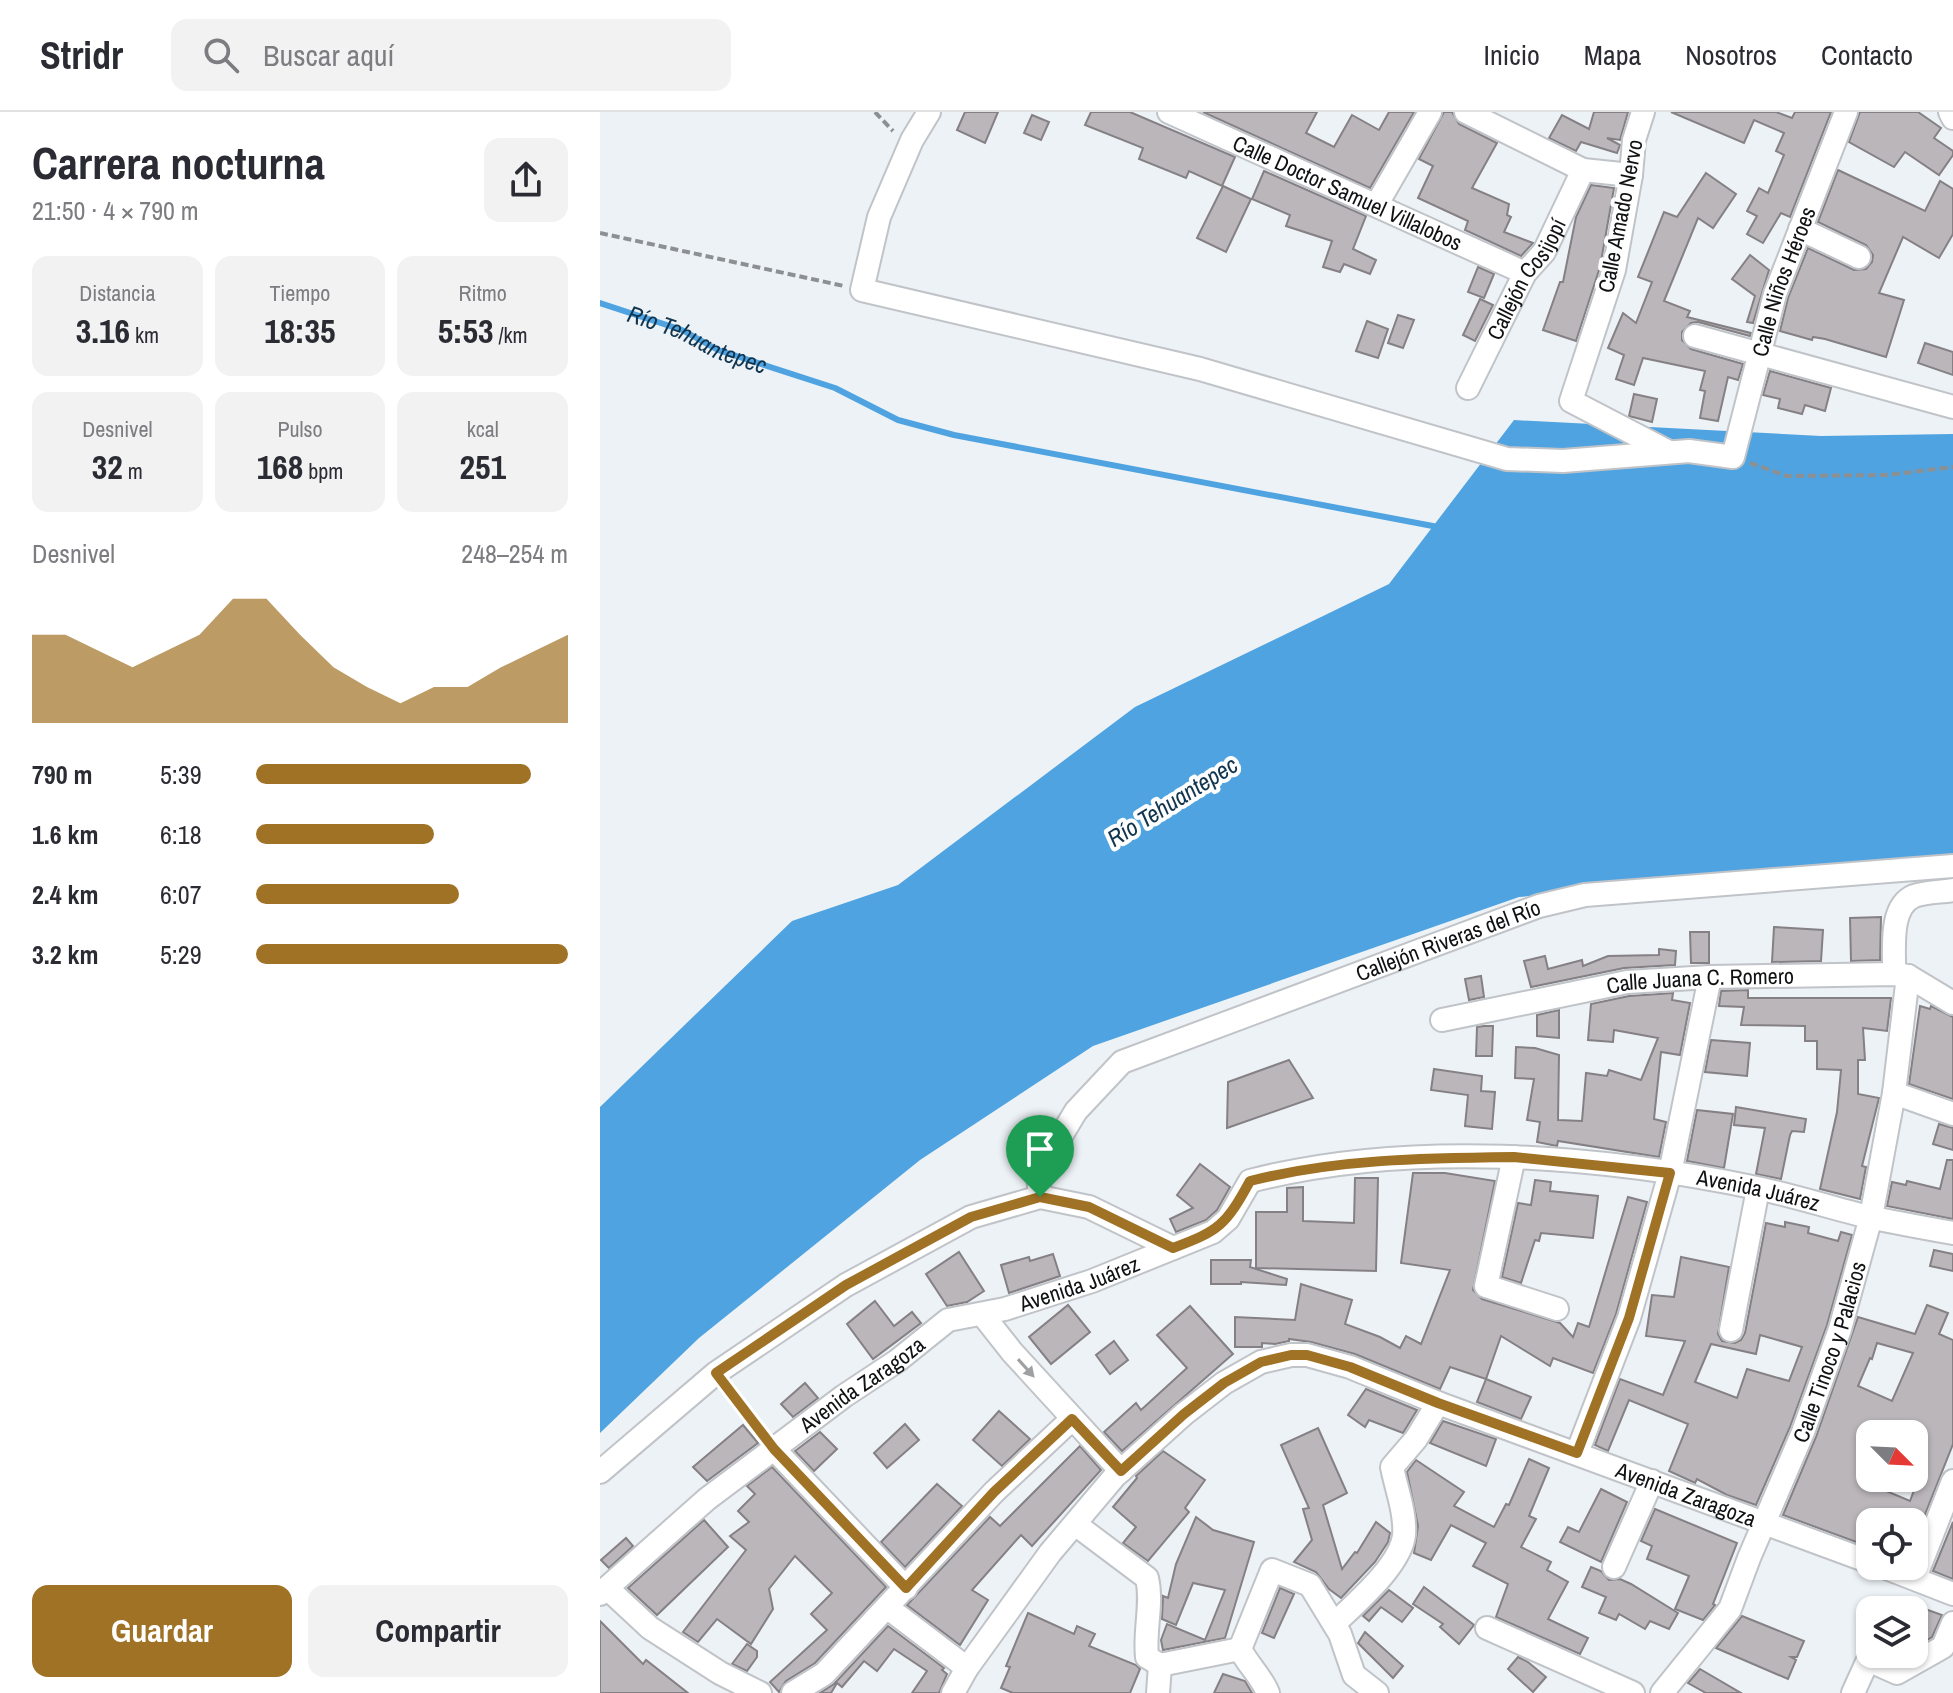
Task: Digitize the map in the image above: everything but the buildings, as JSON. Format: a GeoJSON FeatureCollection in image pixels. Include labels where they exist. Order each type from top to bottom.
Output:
{"type":"FeatureCollection","features":[{"type":"Feature","properties":{"kind":"street"},"geometry":{"type":"LineString","coordinates":[[929,112],[912,140],[879,217],[862,290],[1200,369],[1507,459],[1563,461],[1689,451],[1733,457]]}},
{"type":"Feature","properties":{"kind":"street","name":"Calle Doctor Samuel Villalobos"},"geometry":{"type":"LineString","coordinates":[[1169,112],[1525,273]]}},
{"type":"Feature","properties":{"kind":"street"},"geometry":{"type":"LineString","coordinates":[[1377,204],[1430,112]]}},
{"type":"Feature","properties":{"kind":"street"},"geometry":{"type":"LineString","coordinates":[[1466,112],[1583,170],[1631,175]]}},
{"type":"Feature","properties":{"kind":"street","name":"Calle Amado Nervo"},"geometry":{"type":"LineString","coordinates":[[1643,112],[1634,140],[1614,270],[1571,401],[1669,452]]}},
{"type":"Feature","properties":{"kind":"street","name":"Calle Niños Héroes"},"geometry":{"type":"LineString","coordinates":[[1733,457],[1775,294],[1846,112]]}},
{"type":"Feature","properties":{"kind":"street"},"geometry":{"type":"LineString","coordinates":[[1950,112],[1953,118]]}},
{"type":"Feature","properties":{"kind":"street","name":"Callejón Cosijopí"},"geometry":{"type":"LineString","coordinates":[[1468,388],[1525,273],[1544,252],[1583,170]]}},
{"type":"Feature","properties":{"kind":"street"},"geometry":{"type":"LineString","coordinates":[[1800,229],[1859,257]]}},
{"type":"Feature","properties":{"kind":"street"},"geometry":{"type":"LineString","coordinates":[[1695,336],[1953,407]]}},
{"type":"Feature","properties":{"kind":"street","name":"Callejón Riveras del Río"},"geometry":{"type":"LineString","coordinates":[[1040,1197],[1038,1174],[1076,1111],[1122,1062],[1539,906],[1585,895],[1953,866]]}},
{"type":"Feature","properties":{"kind":"street","name":"Calle Tinoco y Palacios"},"geometry":{"type":"LineString","coordinates":[[1662,1693],[1730,1609],[1803,1432],[1835,1344],[1871,1217],[1894,1093],[1901,975],[1896,923],[1904,903],[1914,896],[1953,890]]}},
{"type":"Feature","properties":{"kind":"street"},"geometry":{"type":"LineString","coordinates":[[1901,975],[1953,1003]]}},
{"type":"Feature","properties":{"kind":"street","name":"Calle Juana C. Romero"},"geometry":{"type":"LineString","coordinates":[[1442,1020],[1627,982],[1710,977],[1901,975]]}},
{"type":"Feature","properties":{"kind":"street"},"geometry":{"type":"LineString","coordinates":[[1577,1453],[1629,1318],[1670,1173],[1710,977]]}},
{"type":"Feature","properties":{"kind":"street"},"geometry":{"type":"LineString","coordinates":[[1894,1093],[1953,1114]]}},
{"type":"Feature","properties":{"kind":"street"},"geometry":{"type":"LineString","coordinates":[[1514,1157],[1486,1286],[1557,1309]]}},
{"type":"Feature","properties":{"kind":"street","name":"Avenida Juárez"},"geometry":{"type":"LineString","coordinates":[[982,1314],[1092,1281],[1213,1232],[1228,1219],[1250,1181],[1280,1173],[1390,1159],[1514,1157],[1670,1173],[1758,1189],[1871,1217],[1953,1233]]}},
{"type":"Feature","properties":{"kind":"street"},"geometry":{"type":"LineString","coordinates":[[1731,1330],[1758,1189]]}},
{"type":"Feature","properties":{"kind":"street"},"geometry":{"type":"LineString","coordinates":[[600,1472],[716,1373],[846,1285],[971,1217],[1040,1197],[1089,1207],[1173,1248]]}},
{"type":"Feature","properties":{"kind":"street"},"geometry":{"type":"LineString","coordinates":[[982,1314],[1012,1352],[1121,1471]]}},
{"type":"Feature","properties":{"kind":"street","name":"Avenida Zaragoza"},"geometry":{"type":"LineString","coordinates":[[603,1591],[707,1499],[844,1396],[897,1361],[948,1320],[982,1314]]}},
{"type":"Feature","properties":{"kind":"street","name":"Avenida Zaragoza"},"geometry":{"type":"LineString","coordinates":[[953,1693],[967,1668],[1050,1553],[1121,1471],[1184,1414],[1224,1383],[1273,1358],[1307,1355],[1350,1367],[1438,1403],[1856,1557]]}},
{"type":"Feature","properties":{"kind":"street"},"geometry":{"type":"LineString","coordinates":[[1334,1624],[1374,1586],[1398,1552],[1404,1537],[1392,1467],[1416,1439],[1438,1403]]}},
{"type":"Feature","properties":{"kind":"street"},"geometry":{"type":"LineString","coordinates":[[793,1693],[824,1674],[994,1492],[1072,1419]]}},
{"type":"Feature","properties":{"kind":"street"},"geometry":{"type":"LineString","coordinates":[[774,1449],[906,1588]]}},
{"type":"Feature","properties":{"kind":"street"},"geometry":{"type":"LineString","coordinates":[[1614,1567],[1652,1481]]}},
{"type":"Feature","properties":{"kind":"street"},"geometry":{"type":"LineString","coordinates":[[1928,1545],[1953,1481]]}},
{"type":"Feature","properties":{"kind":"street"},"geometry":{"type":"LineString","coordinates":[[1075,1524],[1147,1578],[1150,1591],[1147,1657],[1160,1665],[1240,1649]]}},
{"type":"Feature","properties":{"kind":"street"},"geometry":{"type":"LineString","coordinates":[[1240,1649],[1272,1570],[1310,1585],[1334,1624],[1357,1684],[1377,1693]]}},
{"type":"Feature","properties":{"kind":"street"},"geometry":{"type":"LineString","coordinates":[[1920,1580],[1953,1594]]}},
{"type":"Feature","properties":{"kind":"street"},"geometry":{"type":"LineString","coordinates":[[603,1591],[650,1628],[720,1673],[760,1693]]}},
{"type":"Feature","properties":{"kind":"street"},"geometry":{"type":"LineString","coordinates":[[888,1608],[967,1668]]}},
{"type":"Feature","properties":{"kind":"street"},"geometry":{"type":"LineString","coordinates":[[1855,1689],[1868,1660],[1897,1673],[1943,1647],[1953,1623]]}},
{"type":"Feature","properties":{"kind":"street"},"geometry":{"type":"LineString","coordinates":[[1487,1628],[1633,1693]]}},
{"type":"Feature","properties":{"kind":"street"},"geometry":{"type":"LineString","coordinates":[[1240,1649],[1259,1674],[1268,1693]]}},
{"type":"Feature","properties":{"kind":"street"},"geometry":{"type":"LineString","coordinates":[[1158,1693],[1160,1665]]}},
{"type":"Feature","properties":{"kind":"path"},"geometry":{"type":"LineString","coordinates":[[600,233],[862,290]]}},
{"type":"Feature","properties":{"kind":"path"},"geometry":{"type":"LineString","coordinates":[[1733,457],[1787,476],[1887,475],[1953,467]]}},
{"type":"Feature","properties":{"kind":"path"},"geometry":{"type":"LineString","coordinates":[[716,1373],[774,1449]]}},
{"type":"Feature","properties":{"kind":"water"},"geometry":{"type":"Polygon","coordinates":[[[1514,420],[1821,436],[1953,434],[1953,863],[1519,897],[1093,1046],[920,1160],[699,1338],[600,1433],[600,1107],[792,921],[898,885],[1135,707],[1389,584],[1514,420]]]}},
{"type":"Feature","properties":{"kind":"waterway","name":"Río Tehuantepec"},"geometry":{"type":"LineString","coordinates":[[600,303],[682,330],[718,350],[835,388],[898,420],[954,435],[1438,527]]}},
{"type":"Feature","properties":{"kind":"route"},"geometry":{"type":"LineString","coordinates":[[1514,1157],[1670,1173],[1629,1318],[1577,1453],[1438,1403],[1350,1367],[1307,1355],[1273,1358],[1224,1383],[1184,1414],[1121,1471],[1072,1419],[994,1492],[906,1588],[774,1449],[716,1373],[846,1285],[971,1217],[1040,1197],[1089,1207],[1173,1248],[1213,1232],[1228,1219],[1250,1181],[1280,1173],[1390,1159],[1514,1157]]}}]}
